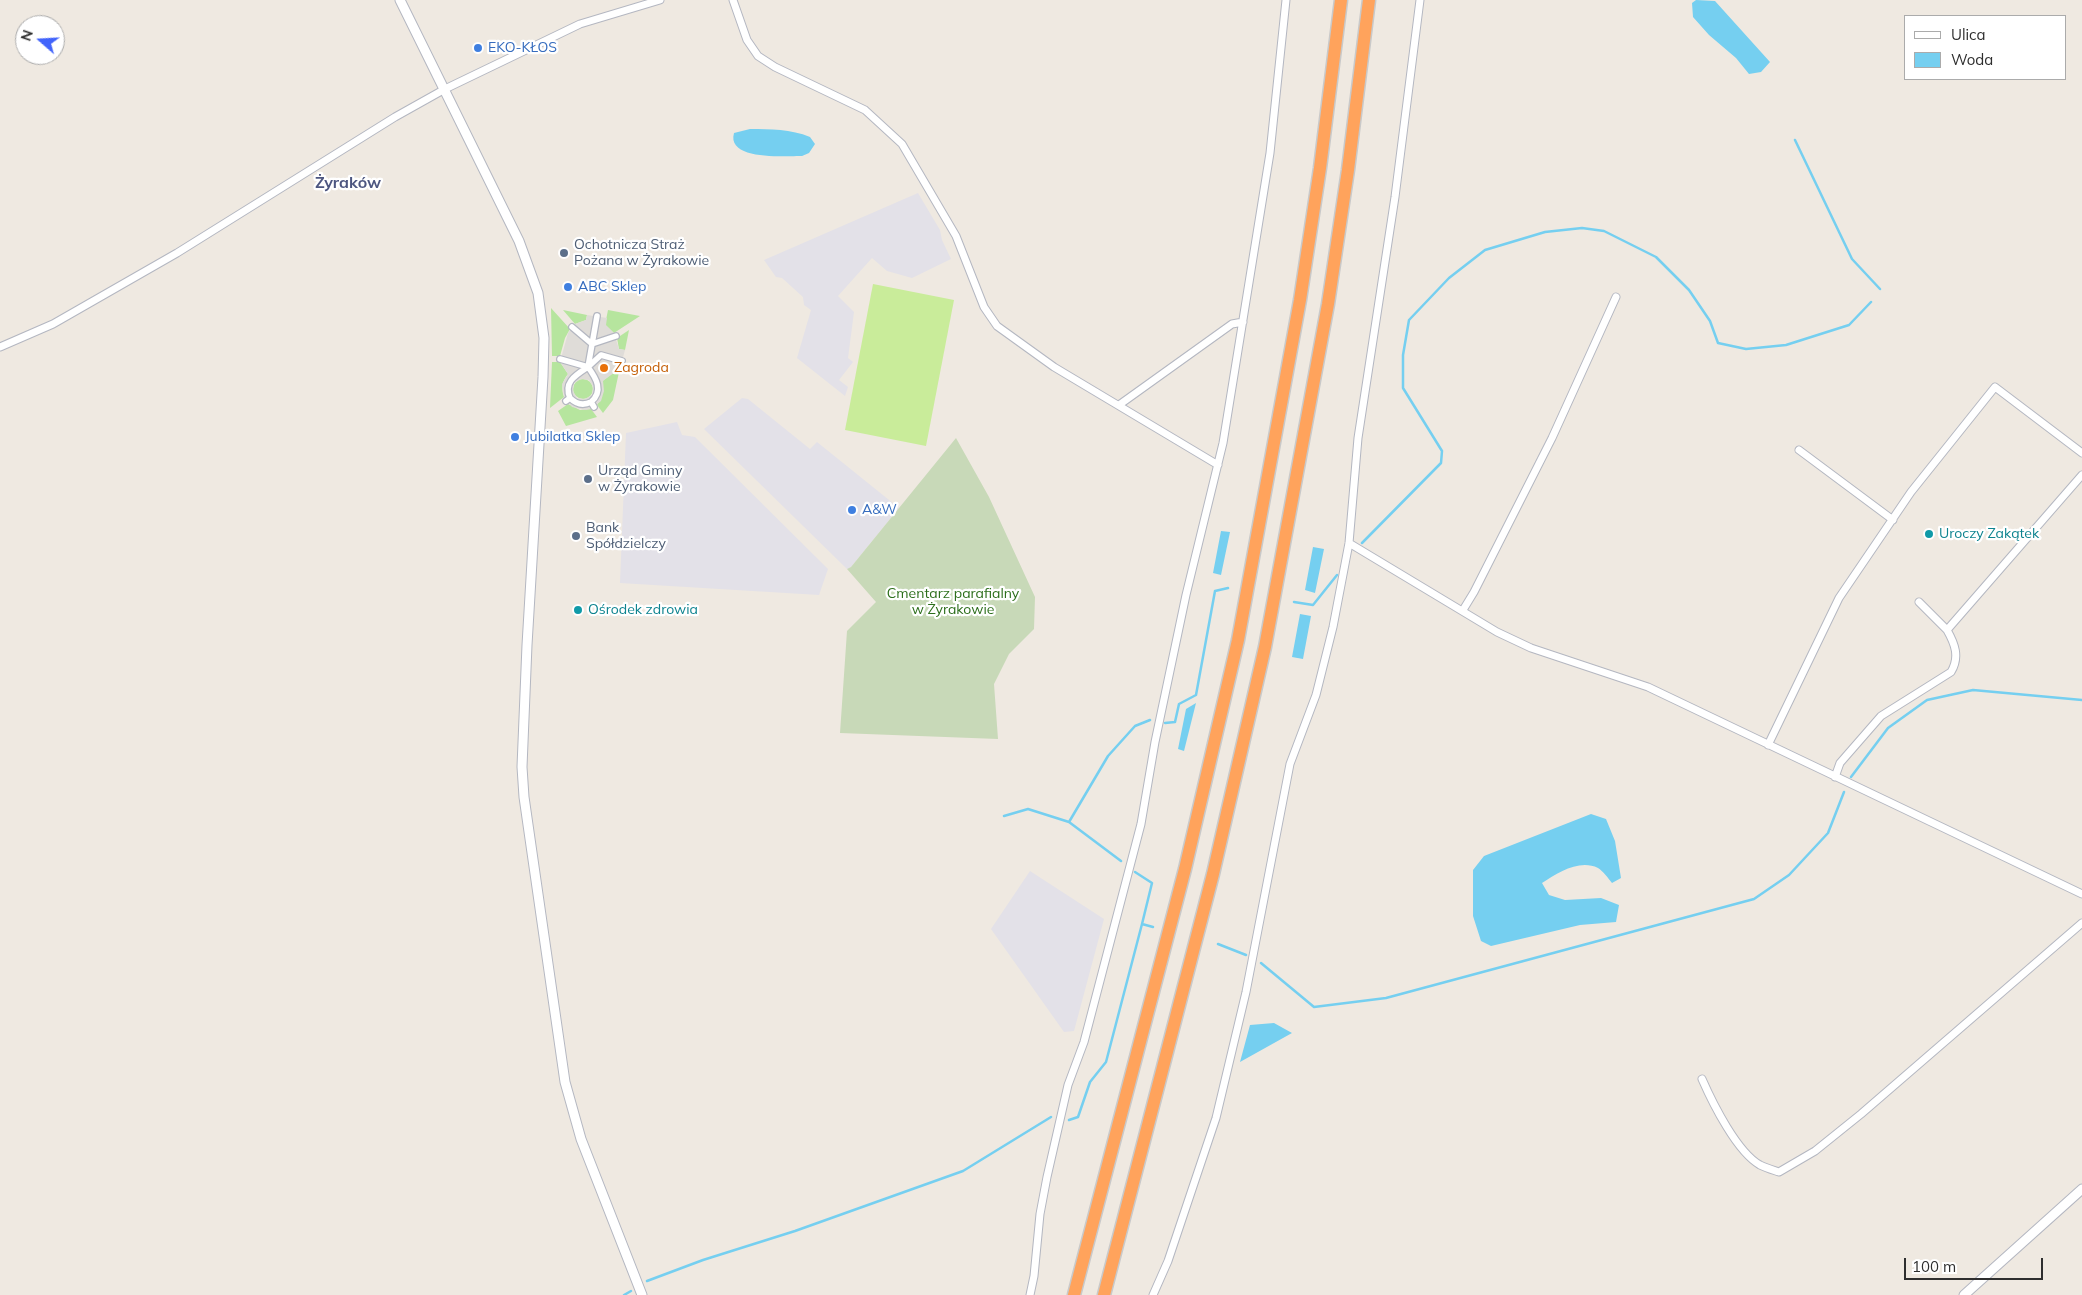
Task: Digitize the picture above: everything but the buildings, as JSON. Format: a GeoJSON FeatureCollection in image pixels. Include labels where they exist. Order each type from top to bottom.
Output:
{"type":"FeatureCollection","features":[{"type":"Feature","properties":{"kind":"highway"},"geometry":{"type":"LineString","coordinates":[[1074,1295],[1163,958],[1206,785],[1238,640],[1266,494],[1308,250],[1341,0]]}},
{"type":"Feature","properties":{"kind":"highway"},"geometry":{"type":"LineString","coordinates":[[1104,1295],[1213,874],[1266,647],[1328,304],[1348,170],[1369,0]]}},
{"type":"Feature","properties":{"kind":"street"},"geometry":{"type":"LineString","coordinates":[[400,0],[513,226],[538,293],[544,338],[543,378],[527,655],[522,767],[524,796],[565,1082],[581,1139],[642,1295]]}},
{"type":"Feature","properties":{"kind":"street"},"geometry":{"type":"LineString","coordinates":[[0,347],[53,324],[177,253],[395,116],[445,89],[580,24],[660,0]]}},
{"type":"Feature","properties":{"kind":"street"},"geometry":{"type":"LineString","coordinates":[[733,0],[747,40],[758,56],[775,67],[865,110],[902,144],[956,236],[984,308],[997,326],[1054,367],[1218,465]]}},
{"type":"Feature","properties":{"kind":"street"},"geometry":{"type":"LineString","coordinates":[[1030,1295],[1034,1276],[1040,1214],[1047,1177],[1068,1085],[1084,1042],[1141,824],[1155,742],[1181,615],[1218,465],[1270,153],[1286,0]]}},
{"type":"Feature","properties":{"kind":"street"},"geometry":{"type":"LineString","coordinates":[[1152,1295],[1168,1261],[1216,1118],[1246,992],[1290,764],[1316,695],[1333,627],[1349,543],[1358,438],[1396,197],[1420,0]]}},
{"type":"Feature","properties":{"kind":"street"},"geometry":{"type":"LineString","coordinates":[[1463,610],[1552,438],[1616,297]]}},
{"type":"Feature","properties":{"kind":"street"},"geometry":{"type":"LineString","coordinates":[[588,367],[597,316]]}},
{"type":"Feature","properties":{"kind":"street"},"geometry":{"type":"LineString","coordinates":[[1119,405],[1232,324],[1242,322]]}},
{"type":"Feature","properties":{"kind":"street"},"geometry":{"type":"LineString","coordinates":[[572,326],[592,344]]}},
{"type":"Feature","properties":{"kind":"street"},"geometry":{"type":"LineString","coordinates":[[592,344],[616,336]]}},
{"type":"Feature","properties":{"kind":"street"},"geometry":{"type":"LineString","coordinates":[[560,359],[588,367],[595,378],[598,390],[592,405],[577,404],[568,399],[570,380],[588,367],[601,355],[622,360]]}},
{"type":"Feature","properties":{"kind":"street"},"geometry":{"type":"LineString","coordinates":[[1768,745],[1839,598],[1911,492],[1995,387],[2082,453]]}},
{"type":"Feature","properties":{"kind":"street"},"geometry":{"type":"LineString","coordinates":[[1799,450],[1893,520]]}},
{"type":"Feature","properties":{"kind":"street"},"geometry":{"type":"LineString","coordinates":[[1947,630],[2082,475]]}},
{"type":"Feature","properties":{"kind":"street"},"geometry":{"type":"LineString","coordinates":[[1349,543],[1497,632],[1532,648],[1648,688],[2082,894]]}},
{"type":"Feature","properties":{"kind":"street"},"geometry":{"type":"LineString","coordinates":[[1835,777],[1840,763],[1881,716],[1951,672],[1955,665],[1957,656],[1947,630],[1919,602]]}},
{"type":"Feature","properties":{"kind":"street"},"geometry":{"type":"LineString","coordinates":[[1702,1079],[1714,1107],[1740,1145],[1759,1165],[1779,1172],[1815,1151],[1861,1114],[2082,923]]}},
{"type":"Feature","properties":{"kind":"street"},"geometry":{"type":"LineString","coordinates":[[1964,1295],[2082,1189]]}},
{"type":"Feature","properties":{"kind":"shaded area"},"geometry":{"type":"Polygon","coordinates":[[[918,193],[940,230],[942,240],[951,259],[912,278],[887,271],[872,258],[838,296],[854,312],[848,358],[853,362],[839,380],[848,387],[845,396],[797,358],[811,310],[804,305],[803,297],[782,278],[776,277],[764,260],[918,193]]]}},
{"type":"Feature","properties":{"kind":"shaded area"},"geometry":{"type":"Polygon","coordinates":[[[587,315],[607,318],[606,325],[614,333],[619,349],[625,350],[619,372],[615,372],[603,381],[604,391],[601,401],[591,409],[585,410],[572,407],[564,397],[562,384],[568,374],[560,362],[568,333],[575,324],[586,320],[587,315]],[[581,379],[574,383],[573,391],[577,398],[585,399],[592,395],[593,387],[589,380],[581,379]]]}},
{"type":"Feature","properties":{"kind":"shaded area"},"geometry":{"type":"Polygon","coordinates":[[[742,398],[748,399],[810,449],[817,442],[899,508],[851,567],[847,569],[704,429],[742,398]]]}},
{"type":"Feature","properties":{"kind":"shaded area"},"geometry":{"type":"Polygon","coordinates":[[[677,422],[682,435],[695,437],[828,569],[819,595],[620,583],[626,433],[677,422]]]}},
{"type":"Feature","properties":{"kind":"shaded area"},"geometry":{"type":"Polygon","coordinates":[[[1030,871],[1104,919],[1074,1031],[1064,1032],[991,929],[1030,871]]]}},
{"type":"Feature","properties":{"kind":"green space"},"geometry":{"type":"Polygon","coordinates":[[[873,284],[954,300],[926,446],[845,430],[873,284]]]}},
{"type":"Feature","properties":{"kind":"green space"},"geometry":{"type":"Polygon","coordinates":[[[551,308],[570,329],[565,338],[560,356],[552,356],[551,308]]]}},
{"type":"Feature","properties":{"kind":"green space"},"geometry":{"type":"Polygon","coordinates":[[[563,310],[587,315],[586,320],[575,324],[563,310]]]}},
{"type":"Feature","properties":{"kind":"green space"},"geometry":{"type":"Polygon","coordinates":[[[608,310],[640,316],[614,333],[605,325],[608,310]]]}},
{"type":"Feature","properties":{"kind":"green space"},"geometry":{"type":"Polygon","coordinates":[[[629,330],[625,350],[619,349],[617,338],[629,330]]]}},
{"type":"Feature","properties":{"kind":"green space"},"geometry":{"type":"Polygon","coordinates":[[[552,362],[560,362],[568,374],[564,379],[564,397],[550,408],[552,362]]]}},
{"type":"Feature","properties":{"kind":"green space"},"geometry":{"type":"Polygon","coordinates":[[[615,371],[619,372],[613,400],[603,413],[597,405],[602,396],[602,381],[615,371]]]}},
{"type":"Feature","properties":{"kind":"green space"},"geometry":{"type":"Polygon","coordinates":[[[583,379],[590,382],[593,389],[590,396],[583,399],[576,396],[573,389],[576,382],[583,379]]]}},
{"type":"Feature","properties":{"kind":"green space"},"geometry":{"type":"Polygon","coordinates":[[[568,404],[580,410],[591,409],[597,417],[566,426],[558,411],[568,404]]]}},
{"type":"Feature","properties":{"kind":"green space","name":"Cmentarz parafialny w Żyrakowie"},"geometry":{"type":"Polygon","coordinates":[[[956,438],[989,497],[1035,597],[1034,629],[1009,654],[994,684],[998,739],[840,733],[847,631],[876,602],[847,569],[851,567],[956,438]]]}},
{"type":"Feature","properties":{"kind":"water"},"geometry":{"type":"Polygon","coordinates":[[[1696,0],[1715,1],[1770,62],[1761,72],[1749,74],[1736,58],[1709,35],[1693,17],[1692,3],[1696,0]]]}},
{"type":"Feature","properties":{"kind":"water"},"geometry":{"type":"Polygon","coordinates":[[[750,129],[773,129],[795,132],[810,137],[815,144],[809,153],[802,156],[772,156],[748,153],[739,148],[734,142],[734,133],[750,129]]]}},
{"type":"Feature","properties":{"kind":"water"},"geometry":{"type":"Polygon","coordinates":[[[1221,531],[1230,532],[1221,575],[1213,573],[1221,531]]]}},
{"type":"Feature","properties":{"kind":"water"},"geometry":{"type":"Polygon","coordinates":[[[1313,547],[1324,549],[1315,593],[1305,590],[1313,547]]]}},
{"type":"Feature","properties":{"kind":"water"},"geometry":{"type":"Polygon","coordinates":[[[1300,614],[1311,616],[1303,659],[1292,657],[1300,614]]]}},
{"type":"Feature","properties":{"kind":"water"},"geometry":{"type":"Polygon","coordinates":[[[1196,703],[1184,751],[1178,749],[1186,709],[1196,703]]]}},
{"type":"Feature","properties":{"kind":"water"},"geometry":{"type":"Polygon","coordinates":[[[1591,814],[1606,819],[1615,841],[1621,878],[1612,883],[1598,868],[1583,865],[1569,868],[1542,883],[1549,895],[1565,900],[1601,898],[1619,905],[1616,922],[1580,925],[1491,946],[1481,941],[1473,916],[1473,870],[1484,856],[1591,814]]]}},
{"type":"Feature","properties":{"kind":"water"},"geometry":{"type":"Polygon","coordinates":[[[1274,1023],[1292,1033],[1240,1062],[1250,1025],[1274,1023]]]}},
{"type":"Feature","properties":{"kind":"waterway"},"geometry":{"type":"LineString","coordinates":[[1795,140],[1852,259],[1880,289]]}},
{"type":"Feature","properties":{"kind":"waterway"},"geometry":{"type":"LineString","coordinates":[[1362,543],[1441,463],[1442,451],[1403,388],[1403,355],[1409,320],[1449,278],[1485,250],[1545,232],[1582,228],[1604,231],[1656,257],[1689,290],[1710,321],[1718,343],[1746,349],[1786,345],[1849,325],[1871,302]]}},
{"type":"Feature","properties":{"kind":"waterway"},"geometry":{"type":"LineString","coordinates":[[1294,602],[1313,605],[1337,575]]}},
{"type":"Feature","properties":{"kind":"waterway"},"geometry":{"type":"LineString","coordinates":[[1165,723],[1175,722],[1179,704],[1196,695],[1215,591],[1228,588]]}},
{"type":"Feature","properties":{"kind":"waterway"},"geometry":{"type":"LineString","coordinates":[[1851,777],[1888,728],[1927,700],[1973,690],[2082,700]]}},
{"type":"Feature","properties":{"kind":"waterway"},"geometry":{"type":"LineString","coordinates":[[1069,822],[1108,756],[1135,726],[1150,720]]}},
{"type":"Feature","properties":{"kind":"waterway"},"geometry":{"type":"LineString","coordinates":[[1261,963],[1314,1007],[1386,998],[1754,899],[1789,875],[1828,833],[1844,792]]}},
{"type":"Feature","properties":{"kind":"waterway"},"geometry":{"type":"LineString","coordinates":[[1004,816],[1028,809],[1069,822],[1121,861]]}},
{"type":"Feature","properties":{"kind":"waterway"},"geometry":{"type":"LineString","coordinates":[[1135,872],[1152,883],[1142,924],[1153,927]]}},
{"type":"Feature","properties":{"kind":"waterway"},"geometry":{"type":"LineString","coordinates":[[1069,1120],[1078,1117],[1090,1082],[1106,1062],[1142,924]]}},
{"type":"Feature","properties":{"kind":"waterway"},"geometry":{"type":"LineString","coordinates":[[1218,944],[1246,955]]}},
{"type":"Feature","properties":{"kind":"waterway"},"geometry":{"type":"LineString","coordinates":[[647,1281],[963,1171],[1051,1117]]}},
{"type":"Feature","properties":{"kind":"waterway"},"geometry":{"type":"LineString","coordinates":[[624,1295],[631,1291]]}},
{"type":"Feature","properties":{"kind":"place","name":"EKO-KŁOS"},"geometry":{"type":"Point","coordinates":[478,48]}},
{"type":"Feature","properties":{"kind":"place","name":"Ochotnicza Straż Pożana w Żyrakowie"},"geometry":{"type":"Point","coordinates":[564,253]}},
{"type":"Feature","properties":{"kind":"place","name":"ABC Sklep"},"geometry":{"type":"Point","coordinates":[568,287]}},
{"type":"Feature","properties":{"kind":"place","name":"Zagroda"},"geometry":{"type":"Point","coordinates":[604,368]}},
{"type":"Feature","properties":{"kind":"place","name":"Jubilatka Sklep"},"geometry":{"type":"Point","coordinates":[515,437]}},
{"type":"Feature","properties":{"kind":"place","name":"Urząd Gminy w Żyrakowie"},"geometry":{"type":"Point","coordinates":[588,479]}},
{"type":"Feature","properties":{"kind":"place","name":"A&W"},"geometry":{"type":"Point","coordinates":[852,510]}},
{"type":"Feature","properties":{"kind":"place","name":"Uroczy Zakątek"},"geometry":{"type":"Point","coordinates":[1929,534]}},
{"type":"Feature","properties":{"kind":"place","name":"Bank Spółdzielczy"},"geometry":{"type":"Point","coordinates":[576,536]}},
{"type":"Feature","properties":{"kind":"place","name":"Ośrodek zdrowia"},"geometry":{"type":"Point","coordinates":[578,610]}},
{"type":"Feature","properties":{"kind":"district","name":"Żyraków"},"geometry":{"type":"Point","coordinates":[348,183]}}]}
